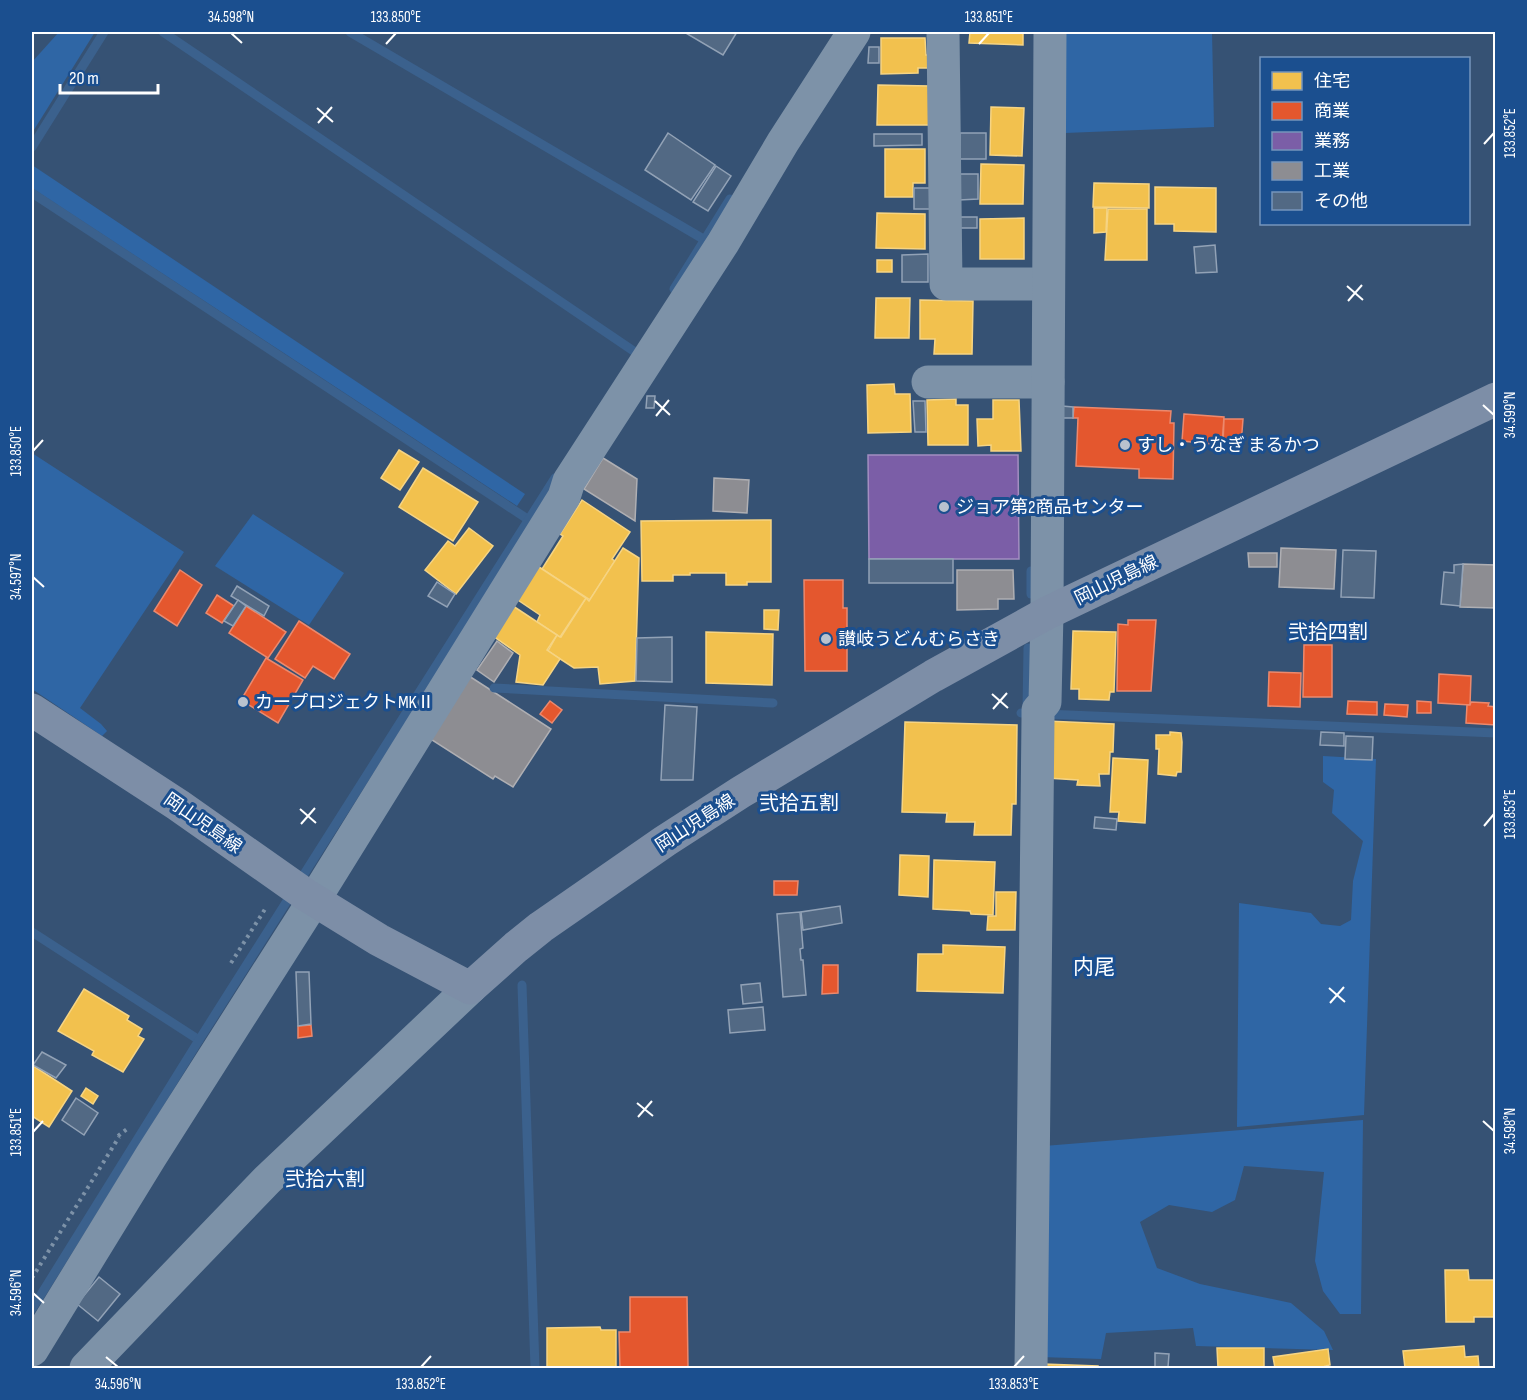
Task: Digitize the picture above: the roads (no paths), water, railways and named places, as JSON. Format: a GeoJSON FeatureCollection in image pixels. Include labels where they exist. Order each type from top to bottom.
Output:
{"type":"FeatureCollection","features":[{"type":"Feature","properties":{"kind":"main road","name":"岡山児島線"},"geometry":{"type":"LineString","coordinates":[[32,710],[178,805],[297,889],[379,940],[470,988],[516,946],[541,927],[665,841],[923,682],[1047,613],[1496,399]]}},
{"type":"Feature","properties":{"kind":"street"},"geometry":{"type":"LineString","coordinates":[[32,1350],[151,1156],[297,889],[564,497],[569,481],[723,243],[783,142],[855,32]]}},
{"type":"Feature","properties":{"kind":"street"},"geometry":{"type":"LineString","coordinates":[[943,32],[946,284],[1035,284]]}},
{"type":"Feature","properties":{"kind":"street"},"geometry":{"type":"LineString","coordinates":[[1031,1368],[1038,715],[1045,702],[1047,613],[1037,382],[1050,32]]}},
{"type":"Feature","properties":{"kind":"street"},"geometry":{"type":"LineString","coordinates":[[928,382],[1037,382]]}},
{"type":"Feature","properties":{"kind":"street"},"geometry":{"type":"LineString","coordinates":[[86,1368],[267,1180],[470,988]]}},
{"type":"Feature","properties":{"kind":"waterway"},"geometry":{"type":"LineString","coordinates":[[32,147],[104,32]]}},
{"type":"Feature","properties":{"kind":"waterway"},"geometry":{"type":"LineString","coordinates":[[163,32],[635,352]]}},
{"type":"Feature","properties":{"kind":"waterway"},"geometry":{"type":"LineString","coordinates":[[350,32],[705,240]]}},
{"type":"Feature","properties":{"kind":"waterway"},"geometry":{"type":"LineString","coordinates":[[32,193],[529,520]]}},
{"type":"Feature","properties":{"kind":"waterway"},"geometry":{"type":"LineString","coordinates":[[674,289],[730,199]]}},
{"type":"Feature","properties":{"kind":"waterway"},"geometry":{"type":"LineString","coordinates":[[32,1309],[199,1040],[555,478]]}},
{"type":"Feature","properties":{"kind":"waterway"},"geometry":{"type":"LineString","coordinates":[[1031,571],[1031,594]]}},
{"type":"Feature","properties":{"kind":"waterway"},"geometry":{"type":"LineString","coordinates":[[1027,709],[1028,648]]}},
{"type":"Feature","properties":{"kind":"waterway"},"geometry":{"type":"LineString","coordinates":[[494,688],[773,703]]}},
{"type":"Feature","properties":{"kind":"waterway"},"geometry":{"type":"LineString","coordinates":[[1021,713],[1496,733]]}},
{"type":"Feature","properties":{"kind":"waterway"},"geometry":{"type":"LineString","coordinates":[[32,932],[199,1040]]}},
{"type":"Feature","properties":{"kind":"waterway"},"geometry":{"type":"LineString","coordinates":[[522,985],[535,1368]]}},
{"type":"Feature","properties":{"kind":"place","name":"すし・うなぎ まるかつ"},"geometry":{"type":"Point","coordinates":[1125,445]}},
{"type":"Feature","properties":{"kind":"place","name":"ジョア第2商品センター"},"geometry":{"type":"Point","coordinates":[944,507]}},
{"type":"Feature","properties":{"kind":"place","name":"讃岐うどんむらさき"},"geometry":{"type":"Point","coordinates":[826,639]}},
{"type":"Feature","properties":{"kind":"place","name":"カープロジェクトMKⅡ"},"geometry":{"type":"Point","coordinates":[243,702]}},
{"type":"Feature","properties":{"kind":"district","name":"弐拾四割"},"geometry":{"type":"Point","coordinates":[1328,632]}},
{"type":"Feature","properties":{"kind":"district","name":"弐拾五割"},"geometry":{"type":"Point","coordinates":[799,803]}},
{"type":"Feature","properties":{"kind":"district","name":"内尾"},"geometry":{"type":"Point","coordinates":[1094,967]}},
{"type":"Feature","properties":{"kind":"district","name":"弐拾六割"},"geometry":{"type":"Point","coordinates":[325,1179]}}]}
